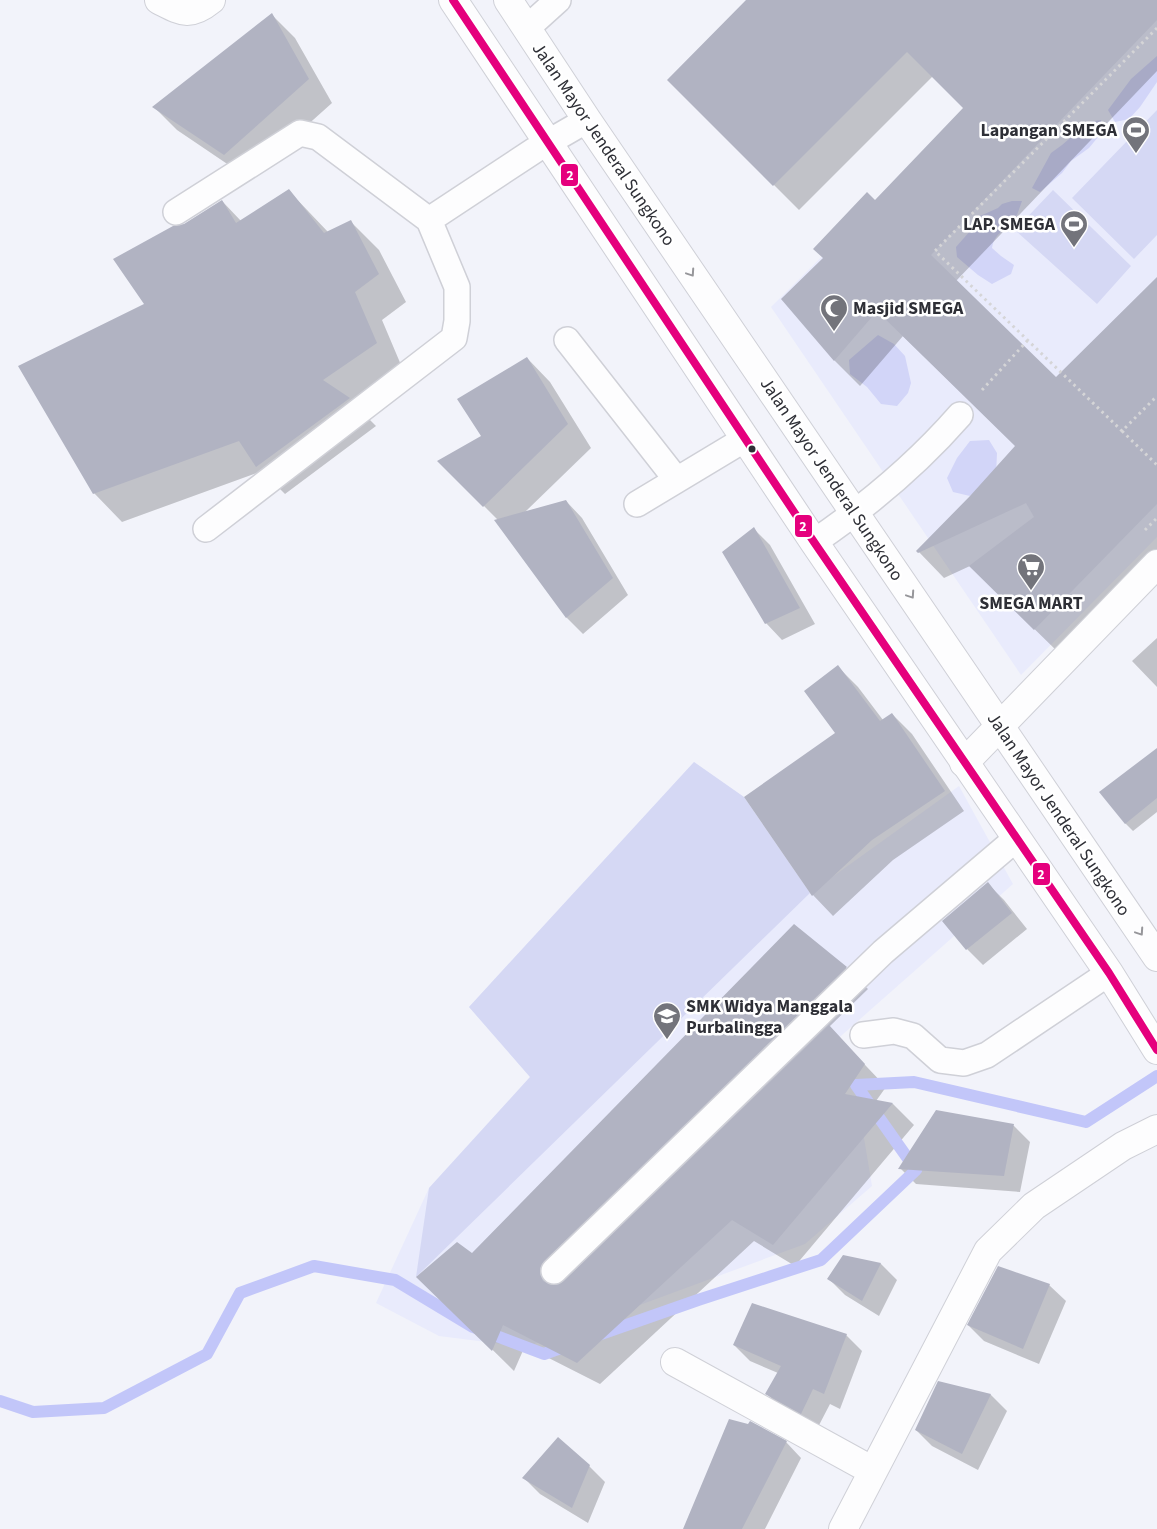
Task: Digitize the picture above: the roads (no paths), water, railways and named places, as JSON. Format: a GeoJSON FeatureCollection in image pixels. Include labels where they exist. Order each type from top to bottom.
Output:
{"type":"FeatureCollection","features":[{"type":"Feature","properties":{"kind":"main road"},"geometry":{"type":"LineString","coordinates":[[159,0],[182,12],[200,9],[210,0]]}},
{"type":"Feature","properties":{"kind":"main road"},"geometry":{"type":"LineString","coordinates":[[453,0],[814,542],[964,764],[1109,973],[1157,1049]]}},
{"type":"Feature","properties":{"kind":"main road","name":"Jalan Mayor Jenderal Sungkono"},"geometry":{"type":"LineString","coordinates":[[508,0],[587,120],[1157,957]]}},
{"type":"Feature","properties":{"kind":"main road"},"geometry":{"type":"LineString","coordinates":[[964,764],[1157,564]]}},
{"type":"Feature","properties":{"kind":"main road"},"geometry":{"type":"LineString","coordinates":[[843,1529],[988,1251],[1034,1206],[1123,1146],[1157,1129]]}},
{"type":"Feature","properties":{"kind":"main road"},"geometry":{"type":"LineString","coordinates":[[675,1362],[873,1471]]}},
{"type":"Feature","properties":{"kind":"lane"},"geometry":{"type":"LineString","coordinates":[[527,28],[558,0]]}},
{"type":"Feature","properties":{"kind":"lane"},"geometry":{"type":"LineString","coordinates":[[430,220],[547,143],[587,120]]}},
{"type":"Feature","properties":{"kind":"lane"},"geometry":{"type":"LineString","coordinates":[[176,212],[300,133],[318,137],[430,220],[457,287],[458,321],[454,338],[206,529]]}},
{"type":"Feature","properties":{"kind":"lane"},"geometry":{"type":"LineString","coordinates":[[567,340],[676,479]]}},
{"type":"Feature","properties":{"kind":"lane"},"geometry":{"type":"LineString","coordinates":[[814,542],[855,514],[939,439],[960,415]]}},
{"type":"Feature","properties":{"kind":"lane"},"geometry":{"type":"LineString","coordinates":[[636,504],[745,439]]}},
{"type":"Feature","properties":{"kind":"lane"},"geometry":{"type":"LineString","coordinates":[[554,1271],[883,952],[1017,838]]}},
{"type":"Feature","properties":{"kind":"lane"},"geometry":{"type":"LineString","coordinates":[[863,1035],[894,1031],[913,1036],[940,1060],[964,1062],[987,1055],[1109,973]]}},
{"type":"Feature","properties":{"kind":"waterway"},"geometry":{"type":"LineString","coordinates":[[598,1335],[821,1260],[916,1170],[856,1085],[914,1082],[1086,1122],[1157,1076]]}},
{"type":"Feature","properties":{"kind":"waterway"},"geometry":{"type":"LineString","coordinates":[[0,1401],[33,1412],[104,1408],[207,1354],[240,1293],[314,1266],[395,1280],[473,1327],[544,1354],[569,1345]]}},
{"type":"Feature","properties":{"kind":"place","name":"Lapangan SMEGA"},"geometry":{"type":"Point","coordinates":[1136,154]}},
{"type":"Feature","properties":{"kind":"place","name":"LAP. SMEGA"},"geometry":{"type":"Point","coordinates":[1074,248]}},
{"type":"Feature","properties":{"kind":"place","name":"Masjid SMEGA"},"geometry":{"type":"Point","coordinates":[834,332]}},
{"type":"Feature","properties":{"kind":"place","name":"SMEGA MART"},"geometry":{"type":"Point","coordinates":[1031,591]}},
{"type":"Feature","properties":{"kind":"place","name":"SMK Widya Manggala Purbalingga"},"geometry":{"type":"Point","coordinates":[667,1040]}}]}
